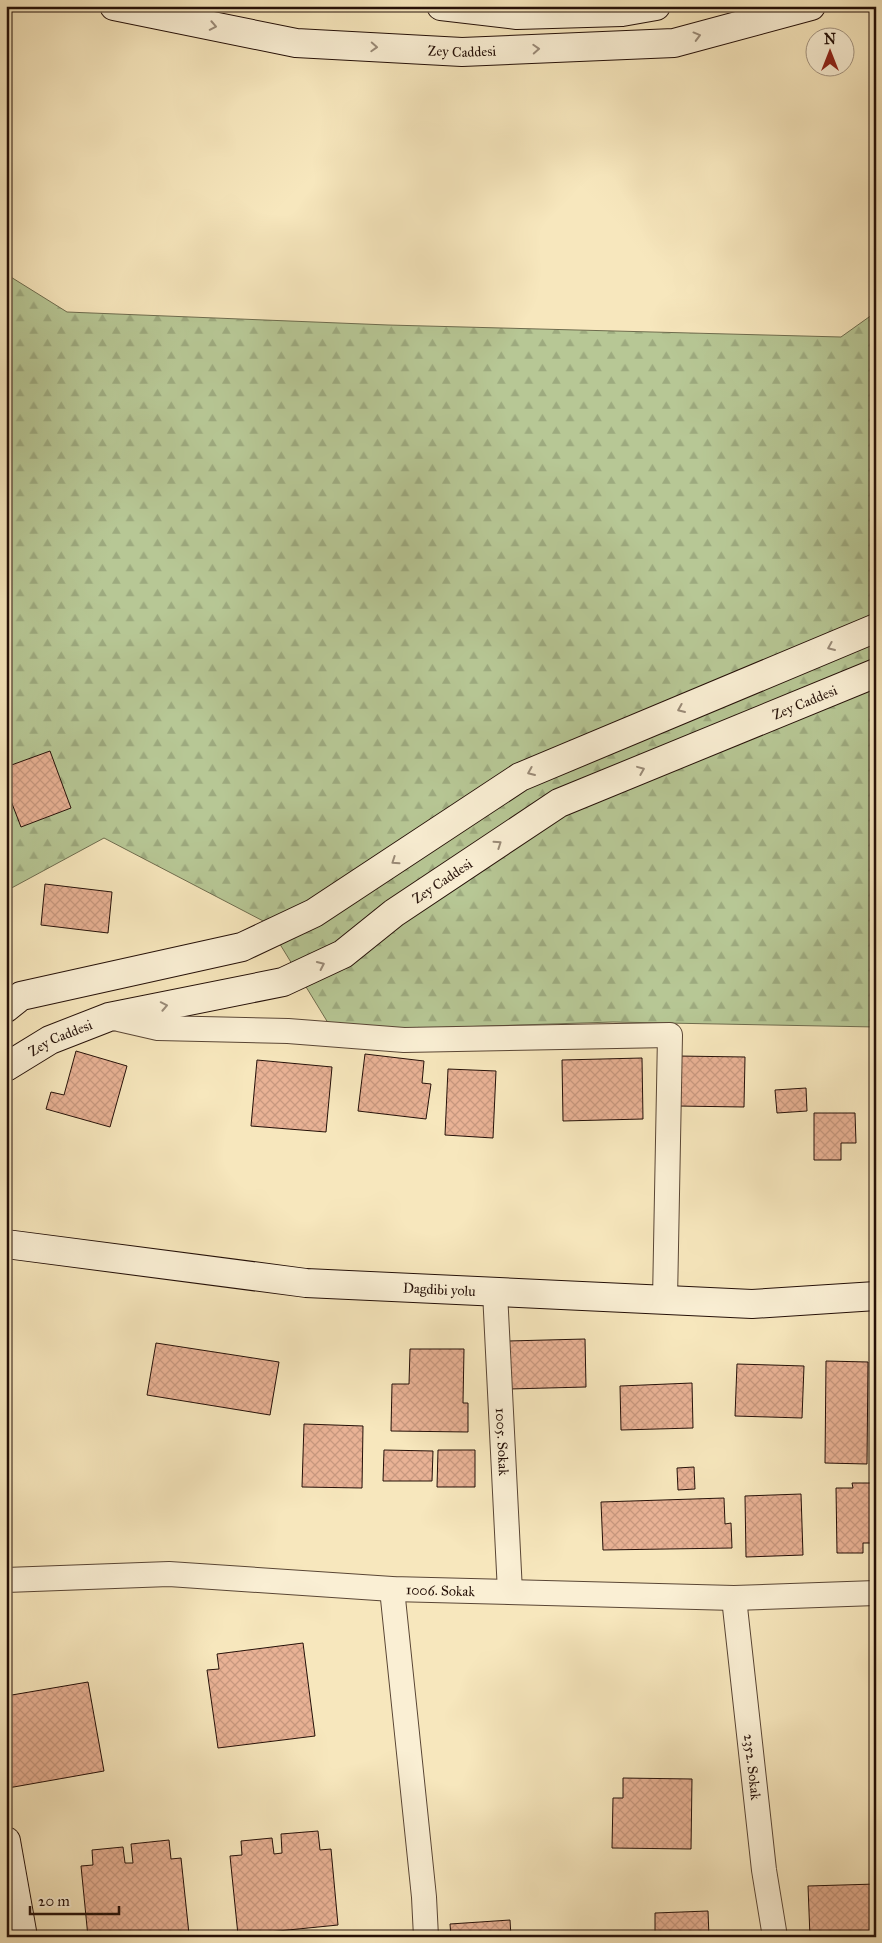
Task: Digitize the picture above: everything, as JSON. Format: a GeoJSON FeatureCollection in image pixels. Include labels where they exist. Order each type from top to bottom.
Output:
{"type":"FeatureCollection","features":[{"type":"Feature","properties":{"kind":"main road","name":"Zey Caddesi"},"geometry":{"type":"LineString","coordinates":[[114,6],[296,43],[462,52],[674,43],[811,6]]}},
{"type":"Feature","properties":{"kind":"main road"},"geometry":{"type":"LineString","coordinates":[[441,6],[516,15],[622,12],[656,6]]}},
{"type":"Feature","properties":{"kind":"main road"},"geometry":{"type":"LineString","coordinates":[[6,1008],[21,996],[242,947],[314,914],[520,777],[876,628]]}},
{"type":"Feature","properties":{"kind":"main road","name":"Zey Caddesi"},"geometry":{"type":"LineString","coordinates":[[6,1067],[50,1040],[110,1017],[283,982],[343,954],[394,913],[559,803],[876,673]]}},
{"type":"Feature","properties":{"kind":"main road","name":"Dagdibi yolu"},"geometry":{"type":"LineString","coordinates":[[6,1244],[306,1283],[752,1304],[876,1296]]}},
{"type":"Feature","properties":{"kind":"main road"},"geometry":{"type":"LineString","coordinates":[[6,1841],[23,1937]]}},
{"type":"Feature","properties":{"kind":"street"},"geometry":{"type":"LineString","coordinates":[[110,1017],[158,1028],[288,1031],[404,1040],[670,1035],[665,1300]]}},
{"type":"Feature","properties":{"kind":"street","name":"1005. Sokak"},"geometry":{"type":"LineString","coordinates":[[495,1292],[510,1592]]}},
{"type":"Feature","properties":{"kind":"street","name":"1006. Sokak"},"geometry":{"type":"LineString","coordinates":[[6,1580],[169,1574],[392,1589],[734,1598],[876,1593]]}},
{"type":"Feature","properties":{"kind":"street"},"geometry":{"type":"LineString","coordinates":[[392,1589],[424,1897],[426,1937]]}},
{"type":"Feature","properties":{"kind":"street","name":"2352. Sokak"},"geometry":{"type":"LineString","coordinates":[[734,1598],[764,1870],[776,1937]]}},
{"type":"Feature","properties":{"kind":"green space"},"geometry":{"type":"Polygon","coordinates":[[[6,274],[67,312],[388,325],[841,337],[876,312],[876,1027],[613,1022],[333,1031],[267,923],[104,838],[6,891],[6,274]]]}},
{"type":"Feature","properties":{"kind":"building"},"geometry":{"type":"Polygon","coordinates":[[[50,751],[71,808],[21,827],[6,788],[6,767],[50,751]]]}},
{"type":"Feature","properties":{"kind":"building"},"geometry":{"type":"Polygon","coordinates":[[[45,884],[112,892],[108,933],[41,925],[45,884]]]}},
{"type":"Feature","properties":{"kind":"building"},"geometry":{"type":"Polygon","coordinates":[[[76,1051],[127,1066],[110,1127],[46,1109],[51,1092],[64,1095],[76,1051]]]}},
{"type":"Feature","properties":{"kind":"building"},"geometry":{"type":"Polygon","coordinates":[[[365,1054],[424,1061],[422,1083],[431,1084],[426,1119],[358,1111],[365,1054]]]}},
{"type":"Feature","properties":{"kind":"building"},"geometry":{"type":"Polygon","coordinates":[[[678,1056],[745,1057],[744,1107],[677,1106],[678,1056]]]}},
{"type":"Feature","properties":{"kind":"building"},"geometry":{"type":"Polygon","coordinates":[[[642,1058],[643,1119],[563,1121],[562,1060],[642,1058]]]}},
{"type":"Feature","properties":{"kind":"building"},"geometry":{"type":"Polygon","coordinates":[[[257,1060],[332,1067],[326,1132],[251,1126],[257,1060]]]}},
{"type":"Feature","properties":{"kind":"building"},"geometry":{"type":"Polygon","coordinates":[[[448,1069],[496,1071],[493,1138],[445,1135],[448,1069]]]}},
{"type":"Feature","properties":{"kind":"building"},"geometry":{"type":"Polygon","coordinates":[[[806,1088],[807,1111],[777,1113],[775,1090],[806,1088]]]}},
{"type":"Feature","properties":{"kind":"building"},"geometry":{"type":"Polygon","coordinates":[[[814,1113],[855,1113],[856,1143],[841,1143],[841,1160],[814,1160],[814,1113]]]}},
{"type":"Feature","properties":{"kind":"building"},"geometry":{"type":"Polygon","coordinates":[[[585,1339],[586,1387],[509,1389],[508,1341],[585,1339]]]}},
{"type":"Feature","properties":{"kind":"building"},"geometry":{"type":"Polygon","coordinates":[[[156,1343],[279,1362],[270,1415],[147,1395],[156,1343]]]}},
{"type":"Feature","properties":{"kind":"building"},"geometry":{"type":"Polygon","coordinates":[[[410,1349],[464,1349],[463,1403],[468,1403],[468,1432],[391,1431],[392,1384],[409,1384],[410,1349]]]}},
{"type":"Feature","properties":{"kind":"building"},"geometry":{"type":"Polygon","coordinates":[[[826,1361],[868,1362],[867,1464],[825,1463],[826,1361]]]}},
{"type":"Feature","properties":{"kind":"building"},"geometry":{"type":"Polygon","coordinates":[[[737,1364],[804,1366],[802,1418],[735,1416],[737,1364]]]}},
{"type":"Feature","properties":{"kind":"building"},"geometry":{"type":"Polygon","coordinates":[[[692,1383],[693,1428],[621,1430],[620,1386],[692,1383]]]}},
{"type":"Feature","properties":{"kind":"building"},"geometry":{"type":"Polygon","coordinates":[[[304,1424],[363,1426],[362,1488],[302,1487],[304,1424]]]}},
{"type":"Feature","properties":{"kind":"building"},"geometry":{"type":"Polygon","coordinates":[[[384,1450],[433,1451],[432,1481],[383,1481],[384,1450]]]}},
{"type":"Feature","properties":{"kind":"building"},"geometry":{"type":"Polygon","coordinates":[[[438,1450],[475,1450],[475,1487],[437,1487],[438,1450]]]}},
{"type":"Feature","properties":{"kind":"building"},"geometry":{"type":"Polygon","coordinates":[[[694,1467],[695,1489],[678,1490],[677,1468],[694,1467]]]}},
{"type":"Feature","properties":{"kind":"building"},"geometry":{"type":"Polygon","coordinates":[[[852,1483],[871,1483],[871,1488],[876,1488],[876,1543],[863,1543],[863,1553],[837,1553],[836,1488],[853,1488],[852,1483]]]}},
{"type":"Feature","properties":{"kind":"building"},"geometry":{"type":"Polygon","coordinates":[[[801,1494],[803,1555],[746,1557],[745,1496],[801,1494]]]}},
{"type":"Feature","properties":{"kind":"building"},"geometry":{"type":"Polygon","coordinates":[[[724,1498],[725,1524],[731,1523],[732,1548],[603,1550],[601,1502],[724,1498]]]}},
{"type":"Feature","properties":{"kind":"building"},"geometry":{"type":"Polygon","coordinates":[[[303,1643],[315,1736],[218,1748],[207,1670],[219,1669],[217,1654],[303,1643]]]}},
{"type":"Feature","properties":{"kind":"building"},"geometry":{"type":"Polygon","coordinates":[[[88,1682],[104,1771],[8,1788],[6,1777],[6,1696],[88,1682]]]}},
{"type":"Feature","properties":{"kind":"building"},"geometry":{"type":"Polygon","coordinates":[[[623,1778],[692,1779],[691,1849],[612,1848],[613,1798],[623,1798],[623,1778]]]}},
{"type":"Feature","properties":{"kind":"building"},"geometry":{"type":"Polygon","coordinates":[[[318,1831],[320,1850],[331,1849],[338,1925],[238,1935],[230,1856],[242,1855],[241,1841],[272,1838],[274,1854],[282,1853],[281,1834],[318,1831]]]}},
{"type":"Feature","properties":{"kind":"building"},"geometry":{"type":"Polygon","coordinates":[[[169,1840],[171,1859],[181,1858],[189,1934],[163,1937],[88,1937],[81,1866],[93,1865],[92,1850],[123,1847],[125,1863],[133,1863],[131,1844],[169,1840]]]}},
{"type":"Feature","properties":{"kind":"building"},"geometry":{"type":"Polygon","coordinates":[[[876,1884],[876,1937],[810,1937],[808,1886],[876,1884]]]}},
{"type":"Feature","properties":{"kind":"building"},"geometry":{"type":"Polygon","coordinates":[[[708,1911],[709,1937],[655,1937],[655,1913],[708,1911]]]}},
{"type":"Feature","properties":{"kind":"building"},"geometry":{"type":"Polygon","coordinates":[[[510,1920],[511,1937],[451,1937],[450,1924],[510,1920]]]}},
{"type":"Feature","properties":{"kind":"building"},"geometry":{"type":"Polygon","coordinates":[[[391,1932],[392,1937],[364,1937],[364,1935],[391,1932]]]}}]}
